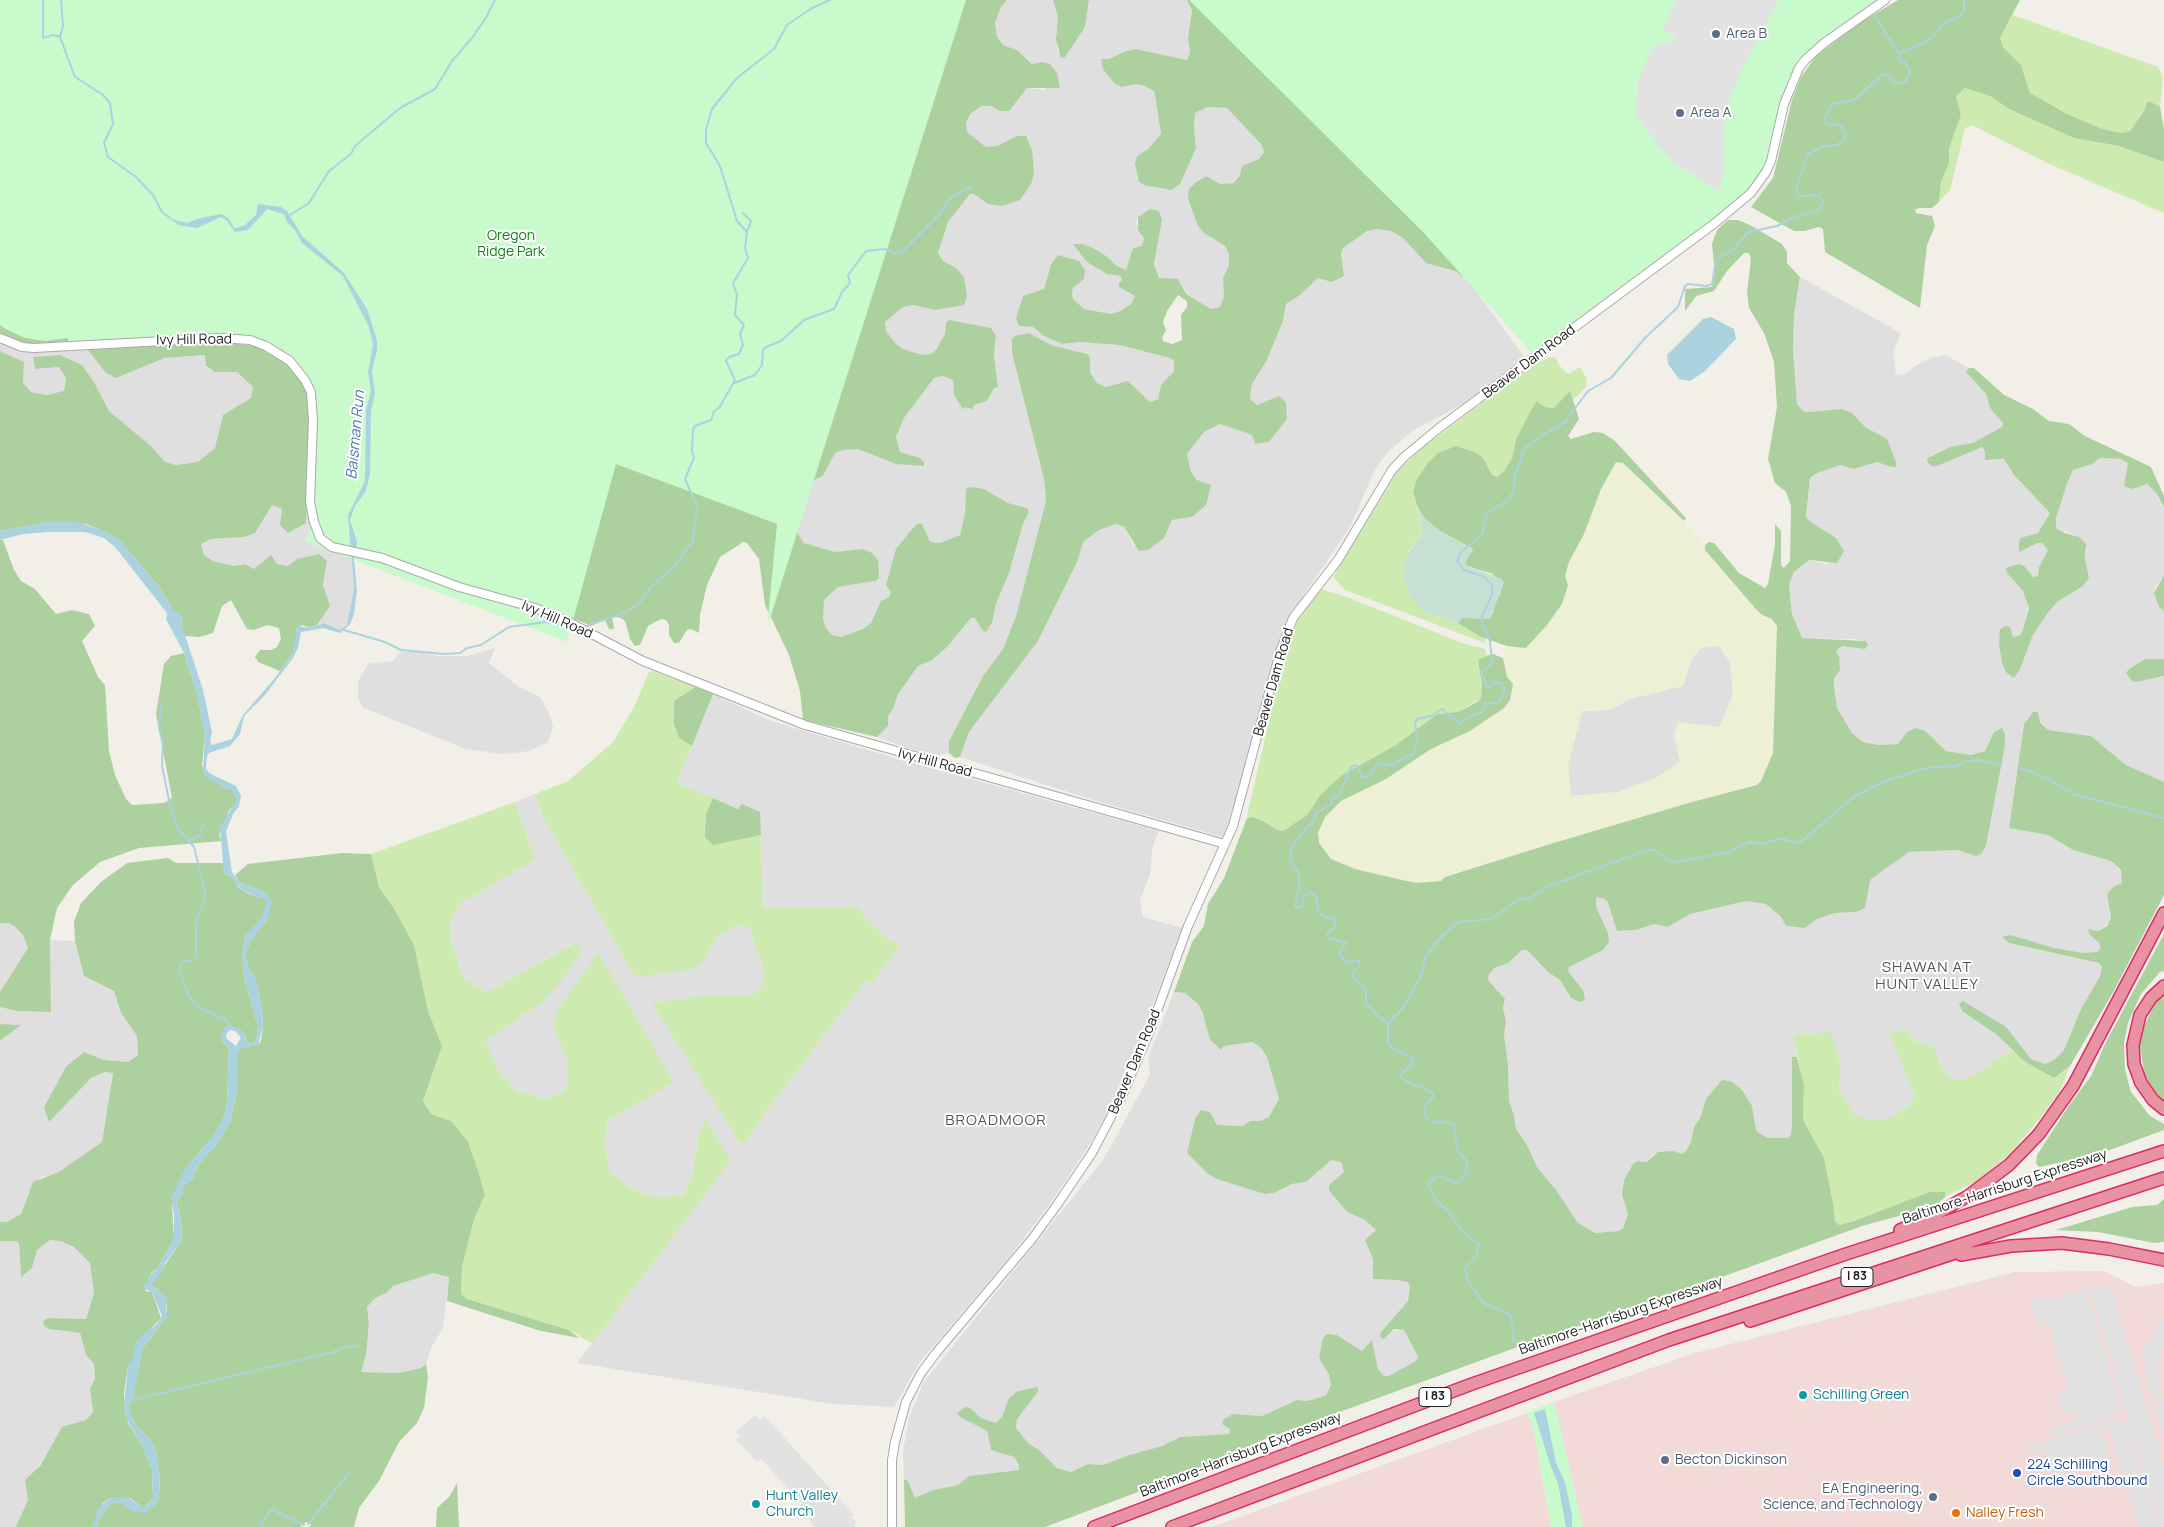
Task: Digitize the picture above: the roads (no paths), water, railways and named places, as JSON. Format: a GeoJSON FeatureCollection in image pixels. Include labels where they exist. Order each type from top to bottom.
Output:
{"type":"FeatureCollection","features":[{"type":"Feature","properties":{"kind":"highway"},"geometry":{"type":"LineString","coordinates":[[1843,1255],[1953,1204],[1995,1176],[2024,1151],[2056,1113],[2073,1086],[2164,914]]}},
{"type":"Feature","properties":{"kind":"highway"},"geometry":{"type":"LineString","coordinates":[[2164,986],[2151,998],[2140,1015],[2133,1036],[2133,1054],[2141,1083],[2153,1100],[2164,1109]]}},
{"type":"Feature","properties":{"kind":"highway","name":"Baltimore-Harrisburg Expressway"},"geometry":{"type":"LineString","coordinates":[[1094,1527],[1472,1384],[1843,1255],[2164,1150]]}},
{"type":"Feature","properties":{"kind":"highway","name":"I 83"},"geometry":{"type":"LineString","coordinates":[[1172,1527],[1670,1340],[2164,1178]]}},
{"type":"Feature","properties":{"kind":"highway"},"geometry":{"type":"LineString","coordinates":[[1552,1383],[1909,1270],[2164,1186]]}},
{"type":"Feature","properties":{"kind":"highway"},"geometry":{"type":"LineString","coordinates":[[1909,1270],[1985,1249],[2045,1243],[2083,1245],[2164,1260]]}},
{"type":"Feature","properties":{"kind":"street","name":"Beaver Dam Road"},"geometry":{"type":"LineString","coordinates":[[892,1527],[894,1442],[901,1415],[912,1387],[936,1352],[1032,1240],[1075,1180],[1105,1130],[1138,1062],[1188,926],[1225,844],[1240,805],[1286,632],[1301,607],[1338,560],[1392,470],[1433,433],[1632,285],[1751,193],[1766,172],[1771,161],[1784,104],[1802,64],[1824,43],[1884,0]]}},
{"type":"Feature","properties":{"kind":"street","name":"Ivy Hill Road"},"geometry":{"type":"LineString","coordinates":[[0,338],[22,347],[34,348],[219,338],[250,340],[279,353],[298,370],[310,392],[313,421],[310,502],[317,531],[325,543],[353,552],[382,558],[459,587],[535,608],[567,621],[643,660],[804,725],[1225,844]]}},
{"type":"Feature","properties":{"kind":"water"},"geometry":{"type":"Polygon","coordinates":[[[258,204],[281,207],[287,211],[302,236],[344,273],[367,309],[377,340],[377,351],[372,370],[375,394],[371,410],[370,474],[366,491],[355,506],[350,520],[357,542],[354,559],[357,591],[354,614],[350,624],[340,633],[323,628],[301,632],[298,648],[293,658],[265,695],[244,716],[240,734],[230,746],[209,753],[207,756],[206,768],[209,773],[236,786],[241,796],[239,806],[233,814],[226,832],[232,872],[239,882],[267,893],[272,902],[267,920],[253,937],[245,953],[248,967],[255,977],[262,1007],[263,1026],[258,1045],[237,1050],[237,1091],[230,1122],[216,1145],[199,1164],[192,1180],[183,1186],[183,1193],[176,1202],[180,1214],[182,1236],[180,1243],[151,1285],[166,1297],[167,1316],[142,1349],[134,1394],[128,1407],[135,1425],[151,1441],[156,1452],[160,1477],[159,1495],[155,1505],[145,1513],[132,1511],[120,1502],[111,1503],[97,1522],[98,1527],[92,1527],[98,1509],[110,1498],[127,1497],[142,1507],[147,1506],[153,1498],[152,1470],[141,1443],[127,1420],[124,1404],[128,1366],[139,1338],[157,1324],[162,1316],[152,1292],[143,1288],[149,1276],[157,1269],[174,1239],[174,1213],[171,1199],[186,1168],[215,1134],[224,1117],[227,1102],[229,1048],[222,1041],[221,1035],[226,1026],[231,1026],[243,1031],[247,1043],[253,1044],[256,1041],[258,1026],[245,981],[242,955],[245,936],[262,917],[267,901],[242,890],[231,876],[224,873],[220,827],[237,799],[232,790],[213,782],[203,772],[205,735],[197,694],[184,653],[166,619],[167,613],[115,547],[104,538],[85,532],[49,532],[23,534],[0,540],[0,531],[49,522],[78,522],[103,531],[119,540],[160,588],[173,610],[182,615],[181,623],[203,690],[212,732],[210,742],[212,745],[232,739],[243,715],[275,678],[293,653],[297,626],[310,628],[324,623],[340,630],[347,625],[354,588],[348,515],[365,481],[366,410],[371,391],[368,372],[373,345],[369,327],[343,276],[302,243],[295,230],[287,222],[284,214],[267,209],[248,230],[235,232],[227,221],[221,217],[197,228],[179,225],[168,218],[187,223],[200,218],[222,214],[229,219],[234,228],[237,228],[245,225],[256,215],[258,204]],[[230,1030],[226,1035],[227,1039],[236,1046],[241,1037],[235,1031],[230,1030]]]}},
{"type":"Feature","properties":{"kind":"water"},"geometry":{"type":"Polygon","coordinates":[[[1711,317],[1734,329],[1736,339],[1704,372],[1690,381],[1679,379],[1668,364],[1667,355],[1703,319],[1711,317]]]}},
{"type":"Feature","properties":{"kind":"water"},"geometry":{"type":"Polygon","coordinates":[[[1545,1409],[1556,1463],[1565,1482],[1572,1515],[1572,1527],[1566,1527],[1558,1483],[1534,1413],[1545,1409]]]}},
{"type":"Feature","properties":{"kind":"waterway","name":"Baisman Run"},"geometry":{"type":"LineString","coordinates":[[43,0],[43,38],[53,35],[60,37],[75,77],[103,95],[110,103],[113,124],[104,143],[108,157],[136,177],[153,195],[162,212],[170,218]]}},
{"type":"Feature","properties":{"kind":"waterway"},"geometry":{"type":"LineString","coordinates":[[60,37],[63,26],[61,0]]}},
{"type":"Feature","properties":{"kind":"waterway"},"geometry":{"type":"LineString","coordinates":[[290,215],[309,203],[329,171],[351,154],[355,146],[400,108],[435,89],[452,61],[472,38],[487,16],[495,0]]}},
{"type":"Feature","properties":{"kind":"waterway"},"geometry":{"type":"LineString","coordinates":[[747,232],[737,221],[720,166],[706,143],[706,129],[712,109],[737,78],[774,49],[787,25],[812,8],[830,0]]}},
{"type":"Feature","properties":{"kind":"waterway"},"geometry":{"type":"LineString","coordinates":[[1514,1342],[1511,1315],[1483,1303],[1467,1279],[1465,1269],[1476,1255],[1479,1244],[1464,1233],[1449,1212],[1435,1199],[1428,1184],[1436,1176],[1441,1176],[1456,1183],[1460,1182],[1465,1175],[1468,1163],[1458,1151],[1455,1125],[1450,1122],[1435,1123],[1426,1118],[1424,1107],[1433,1097],[1433,1093],[1402,1079],[1401,1074],[1412,1064],[1412,1057],[1393,1049],[1388,1043],[1388,1024],[1366,1003],[1366,989],[1354,978],[1353,973],[1359,965],[1359,960],[1346,962],[1339,954],[1346,943],[1328,938],[1327,934],[1335,927],[1335,920],[1321,915],[1318,911],[1316,896],[1310,892],[1303,896],[1304,905],[1299,908],[1295,906],[1300,881],[1298,872],[1290,859],[1291,849],[1305,829],[1314,821],[1316,813],[1332,803],[1332,799],[1339,795],[1351,767],[1356,765],[1362,777],[1367,778],[1377,764],[1391,765],[1414,754],[1417,737],[1415,724],[1417,719],[1431,716],[1442,709],[1460,724],[1467,718],[1482,712],[1485,704],[1498,703],[1505,689],[1502,683],[1496,682],[1488,688],[1482,675],[1482,671],[1490,666],[1492,661],[1490,641],[1481,619],[1492,595],[1492,584],[1482,576],[1464,570],[1457,561],[1461,552],[1482,535],[1487,514],[1509,499],[1513,492],[1515,476],[1524,449],[1544,434],[1564,423],[1588,391],[1611,378],[1645,338],[1678,307],[1685,286],[1688,284],[1707,286],[1712,284],[1716,260],[1734,249],[1748,232],[1777,226],[1797,216],[1818,211],[1823,203],[1819,195],[1799,196],[1796,188],[1808,154],[1822,147],[1837,145],[1845,138],[1846,134],[1841,125],[1826,124],[1825,119],[1830,107],[1834,104],[1854,100],[1882,75],[1886,74],[1895,83],[1905,83],[1910,73],[1906,63],[1899,62],[1900,53],[1926,42],[1934,36],[1942,24],[1961,15],[1964,11],[1964,0]]}},
{"type":"Feature","properties":{"kind":"waterway"},"geometry":{"type":"LineString","coordinates":[[1875,16],[1899,54]]}},
{"type":"Feature","properties":{"kind":"waterway"},"geometry":{"type":"LineString","coordinates":[[734,383],[755,375],[762,365],[763,350],[766,347],[781,341],[804,320],[834,309],[842,292],[850,283],[848,275],[866,251],[885,249],[894,253],[902,252],[939,215],[950,198],[973,186]]}},
{"type":"Feature","properties":{"kind":"waterway"},"geometry":{"type":"LineString","coordinates":[[588,625],[624,613],[640,603],[650,588],[674,566],[693,541],[697,506],[685,479],[694,458],[692,451],[693,430],[695,426],[711,420],[714,411],[719,408],[735,380],[726,361],[729,357],[739,354],[743,345],[740,334],[744,325],[735,315],[737,295],[733,283],[748,258],[745,248],[747,232],[751,221],[743,213]]}},
{"type":"Feature","properties":{"kind":"waterway"},"geometry":{"type":"LineString","coordinates":[[344,630],[385,642],[401,650],[444,654],[460,653],[467,648],[481,645],[509,627],[546,622],[572,628]]}},
{"type":"Feature","properties":{"kind":"waterway"},"geometry":{"type":"LineString","coordinates":[[161,705],[159,729],[163,740],[162,766],[170,805],[177,828],[194,847],[205,892],[204,901],[196,922],[196,956],[193,961],[185,961],[181,964],[179,970],[189,996],[195,1005],[226,1020],[229,1026]]}},
{"type":"Feature","properties":{"kind":"waterway"},"geometry":{"type":"LineString","coordinates":[[1388,1024],[1403,1008],[1422,974],[1425,957],[1443,935],[1459,922],[1491,919],[1518,900],[1529,898],[1551,885],[1648,850],[1654,850],[1670,861],[1677,862],[1729,852],[1750,842],[1762,844],[1782,838],[1794,843],[1802,841],[1855,796],[1883,782],[1925,768],[1956,766],[1963,762],[1976,760],[2001,765]]}},
{"type":"Feature","properties":{"kind":"waterway"},"geometry":{"type":"LineString","coordinates":[[2020,768],[2047,778],[2073,794],[2164,818]]}},
{"type":"Feature","properties":{"kind":"waterway"},"geometry":{"type":"LineString","coordinates":[[190,840],[200,835],[203,824]]}},
{"type":"Feature","properties":{"kind":"waterway"},"geometry":{"type":"LineString","coordinates":[[129,1401],[333,1352],[344,1347],[357,1346]]}},
{"type":"Feature","properties":{"kind":"waterway"},"geometry":{"type":"LineString","coordinates":[[308,1524],[349,1473]]}},
{"type":"Feature","properties":{"kind":"waterway"},"geometry":{"type":"LineString","coordinates":[[261,1527],[271,1509],[304,1525]]}},
{"type":"Feature","properties":{"kind":"place","name":"Area B"},"geometry":{"type":"Point","coordinates":[1716,34]}},
{"type":"Feature","properties":{"kind":"place","name":"Area A"},"geometry":{"type":"Point","coordinates":[1680,113]}},
{"type":"Feature","properties":{"kind":"place","name":"Schilling Green"},"geometry":{"type":"Point","coordinates":[1803,1395]}},
{"type":"Feature","properties":{"kind":"place","name":"Becton Dickinson"},"geometry":{"type":"Point","coordinates":[1665,1460]}},
{"type":"Feature","properties":{"kind":"place","name":"224 Schilling Circle Southbound"},"geometry":{"type":"Point","coordinates":[2017,1473]}},
{"type":"Feature","properties":{"kind":"place","name":"EA Engineering, Science, and Technology"},"geometry":{"type":"Point","coordinates":[1933,1497]}},
{"type":"Feature","properties":{"kind":"place","name":"Hunt Valley Church"},"geometry":{"type":"Point","coordinates":[756,1504]}},
{"type":"Feature","properties":{"kind":"place","name":"Nalley Fresh"},"geometry":{"type":"Point","coordinates":[1956,1513]}},
{"type":"Feature","properties":{"kind":"district","name":"SHAWAN AT HUNT VALLEY"},"geometry":{"type":"Point","coordinates":[1927,976]}},
{"type":"Feature","properties":{"kind":"district","name":"BROADMOOR"},"geometry":{"type":"Point","coordinates":[996,1121]}},
{"type":"Feature","properties":{"kind":"park label","name":"Oregon Ridge Park"},"geometry":{"type":"Point","coordinates":[511,244]}}]}
